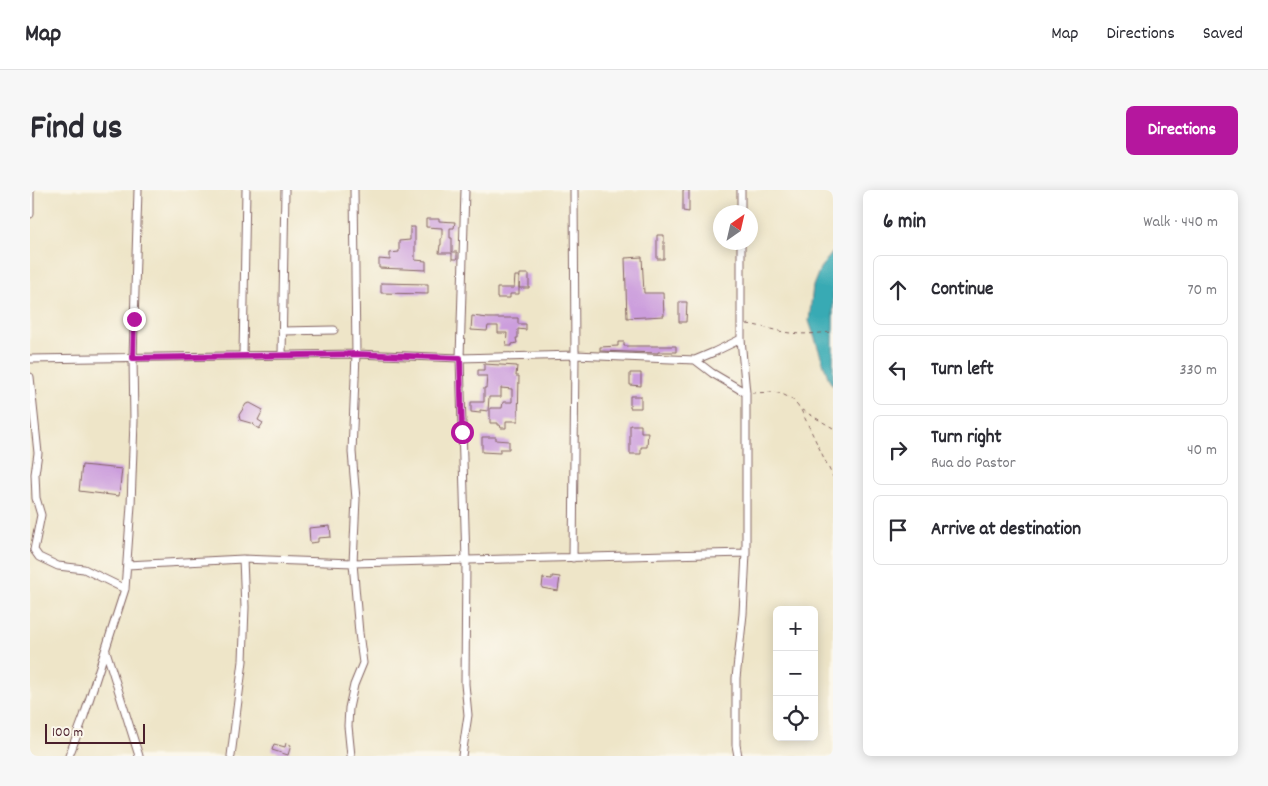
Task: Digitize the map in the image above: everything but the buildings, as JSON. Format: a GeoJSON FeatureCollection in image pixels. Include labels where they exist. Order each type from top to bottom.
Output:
{"type":"FeatureCollection","features":[{"type":"Feature","properties":{"kind":"street"},"geometry":{"type":"LineString","coordinates":[[30,190],[30,214]]}},
{"type":"Feature","properties":{"kind":"street"},"geometry":{"type":"LineString","coordinates":[[69,756],[84,716],[125,589],[132,505],[133,358],[138,190]]}},
{"type":"Feature","properties":{"kind":"street"},"geometry":{"type":"LineString","coordinates":[[243,355],[246,190]]}},
{"type":"Feature","properties":{"kind":"street"},"geometry":{"type":"LineString","coordinates":[[282,355],[285,190]]}},
{"type":"Feature","properties":{"kind":"street"},"geometry":{"type":"LineString","coordinates":[[351,756],[348,726],[349,708],[354,686],[363,663],[353,563],[356,499],[352,452],[356,354],[354,190]]}},
{"type":"Feature","properties":{"kind":"street"},"geometry":{"type":"LineString","coordinates":[[462,756],[468,715],[460,358],[465,190]]}},
{"type":"Feature","properties":{"kind":"street"},"geometry":{"type":"LineString","coordinates":[[573,558],[574,190]]}},
{"type":"Feature","properties":{"kind":"street"},"geometry":{"type":"LineString","coordinates":[[741,190],[741,205]]}},
{"type":"Feature","properties":{"kind":"street"},"geometry":{"type":"LineString","coordinates":[[738,756],[736,745],[736,678],[743,614],[746,553],[746,393],[741,339],[741,250]]}},
{"type":"Feature","properties":{"kind":"street"},"geometry":{"type":"LineString","coordinates":[[282,331],[334,330]]}},
{"type":"Feature","properties":{"kind":"street"},"geometry":{"type":"LineString","coordinates":[[30,359],[356,354],[460,358],[575,355],[695,360],[741,339]]}},
{"type":"Feature","properties":{"kind":"street"},"geometry":{"type":"LineString","coordinates":[[695,360],[712,373],[746,393]]}},
{"type":"Feature","properties":{"kind":"street"},"geometry":{"type":"LineString","coordinates":[[30,377],[38,454],[35,474],[36,498],[41,515],[34,550],[39,557],[58,566],[84,569],[125,589]]}},
{"type":"Feature","properties":{"kind":"street"},"geometry":{"type":"LineString","coordinates":[[127,565],[243,559],[353,563],[746,553]]}},
{"type":"Feature","properties":{"kind":"street"},"geometry":{"type":"LineString","coordinates":[[231,756],[243,661],[245,607],[243,559]]}},
{"type":"Feature","properties":{"kind":"street"},"geometry":{"type":"LineString","coordinates":[[106,650],[139,756]]}},
{"type":"Feature","properties":{"kind":"path"},"geometry":{"type":"LineString","coordinates":[[742,324],[762,326],[788,333],[833,332]]}},
{"type":"Feature","properties":{"kind":"path"},"geometry":{"type":"LineString","coordinates":[[746,393],[774,392],[792,399],[801,410],[833,477]]}},
{"type":"Feature","properties":{"kind":"path"},"geometry":{"type":"LineString","coordinates":[[801,410],[833,428]]}},
{"type":"Feature","properties":{"kind":"water"},"geometry":{"type":"Polygon","coordinates":[[[833,252],[833,386],[829,380],[809,321],[813,286],[820,268],[833,252]]]}},
{"type":"Feature","properties":{"kind":"route"},"geometry":{"type":"LineString","coordinates":[[134,319],[133,358],[356,354],[460,358],[462,432]]}}]}
